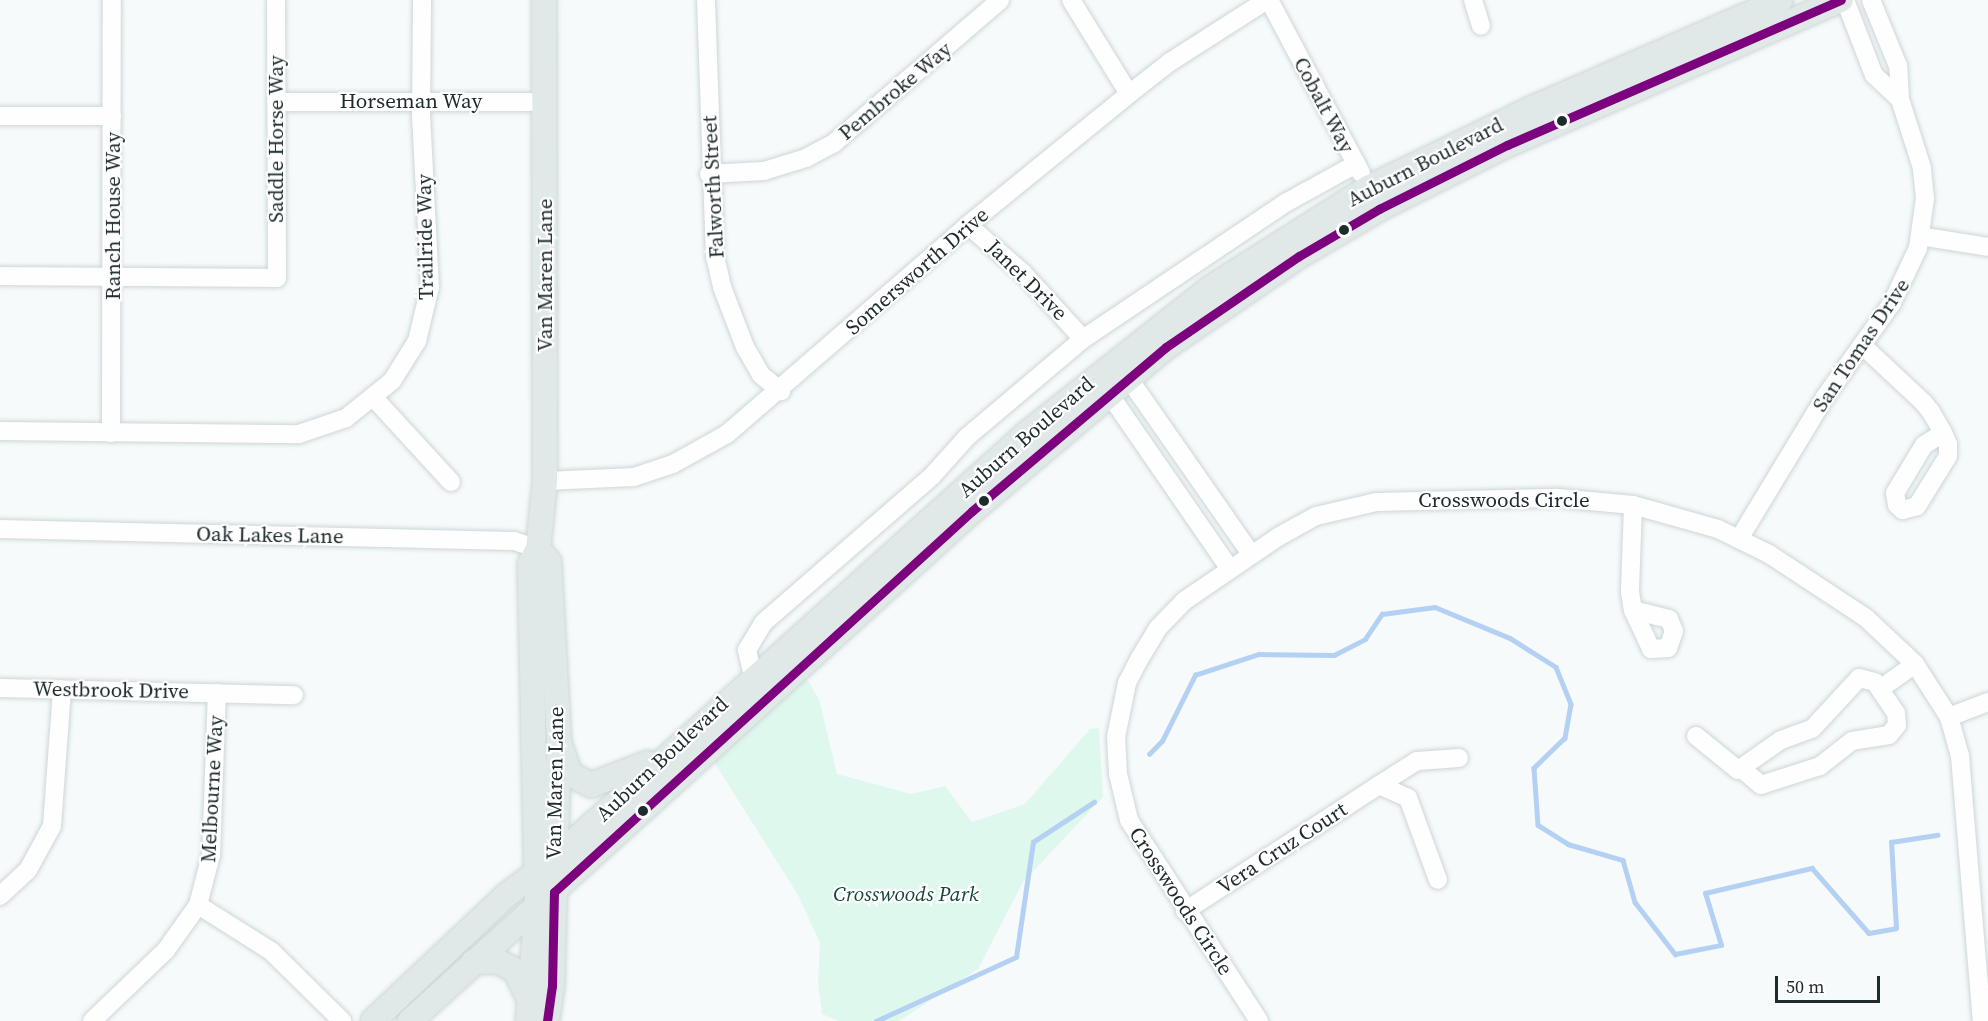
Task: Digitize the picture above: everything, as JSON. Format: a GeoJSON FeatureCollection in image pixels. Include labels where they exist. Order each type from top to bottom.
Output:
{"type":"FeatureCollection","features":[{"type":"Feature","properties":{"kind":"main road","name":"Van Maren Lane"},"geometry":{"type":"LineString","coordinates":[[544,0],[545,482],[538,549],[530,564],[545,898],[552,986],[547,1021]]}},
{"type":"Feature","properties":{"kind":"main road","name":"Auburn Boulevard"},"geometry":{"type":"LineString","coordinates":[[373,1021],[508,894],[544,867],[753,676],[1122,369],[1212,287],[1368,188],[1533,108],[1780,0]]}},
{"type":"Feature","properties":{"kind":"main road","name":"Auburn Boulevard"},"geometry":{"type":"LineString","coordinates":[[1122,369],[1379,209],[1507,145],[1843,0]]}},
{"type":"Feature","properties":{"kind":"main road","name":"Auburn Boulevard"},"geometry":{"type":"LineString","coordinates":[[410,1021],[972,511],[1103,385]]}},
{"type":"Feature","properties":{"kind":"main road","name":"Van Maren Lane"},"geometry":{"type":"LineString","coordinates":[[538,549],[549,562],[559,740],[544,867]]}},
{"type":"Feature","properties":{"kind":"main road"},"geometry":{"type":"LineString","coordinates":[[559,740],[570,774],[591,785],[666,755]]}},
{"type":"Feature","properties":{"kind":"main road","name":"Van Maren Lane"},"geometry":{"type":"LineString","coordinates":[[529,1011],[545,898]]}},
{"type":"Feature","properties":{"kind":"main road"},"geometry":{"type":"LineString","coordinates":[[473,962],[497,961],[515,970],[529,1011]]}},
{"type":"Feature","properties":{"kind":"street","name":"Ranch House Way"},"geometry":{"type":"LineString","coordinates":[[111,433],[114,279],[112,0]]}},
{"type":"Feature","properties":{"kind":"street","name":"Saddle Horse Way"},"geometry":{"type":"LineString","coordinates":[[114,279],[277,278],[276,0]]}},
{"type":"Feature","properties":{"kind":"street","name":"Trailride Way"},"geometry":{"type":"LineString","coordinates":[[0,431],[299,434],[346,418],[374,398],[407,361],[417,341],[429,296],[420,101],[422,0]]}},
{"type":"Feature","properties":{"kind":"street","name":"Falworth Street"},"geometry":{"type":"LineString","coordinates":[[706,0],[709,174],[713,245],[722,287],[745,347],[761,375],[781,390]]}},
{"type":"Feature","properties":{"kind":"street","name":"Pembroke Way"},"geometry":{"type":"LineString","coordinates":[[709,174],[764,171],[806,158],[834,143],[1000,0]]}},
{"type":"Feature","properties":{"kind":"street"},"geometry":{"type":"LineString","coordinates":[[1071,0],[1129,94]]}},
{"type":"Feature","properties":{"kind":"street","name":"Somersworth Drive"},"geometry":{"type":"LineString","coordinates":[[545,482],[634,477],[673,464],[727,434],[781,390],[968,225],[1129,94],[1170,62],[1268,0]]}},
{"type":"Feature","properties":{"kind":"street","name":"Cobalt Way"},"geometry":{"type":"LineString","coordinates":[[1268,0],[1379,209]]}},
{"type":"Feature","properties":{"kind":"street"},"geometry":{"type":"LineString","coordinates":[[1473,0],[1481,26]]}},
{"type":"Feature","properties":{"kind":"street","name":"San Tomas Drive"},"geometry":{"type":"LineString","coordinates":[[1843,0],[1874,75],[1900,99]]}},
{"type":"Feature","properties":{"kind":"street","name":"San Tomas Drive"},"geometry":{"type":"LineString","coordinates":[[1739,539],[1825,397],[1903,286],[1920,236],[1925,198],[1922,168],[1900,99],[1898,66],[1871,0]]}},
{"type":"Feature","properties":{"kind":"street","name":"Horseman Way"},"geometry":{"type":"LineString","coordinates":[[276,102],[546,102]]}},
{"type":"Feature","properties":{"kind":"street"},"geometry":{"type":"LineString","coordinates":[[0,116],[112,117]]}},
{"type":"Feature","properties":{"kind":"street"},"geometry":{"type":"LineString","coordinates":[[753,676],[747,650],[763,623],[932,476],[967,437],[1083,339],[1287,202],[1356,164]]}},
{"type":"Feature","properties":{"kind":"street","name":"Janet Drive"},"geometry":{"type":"LineString","coordinates":[[968,225],[1023,273],[1083,339]]}},
{"type":"Feature","properties":{"kind":"street"},"geometry":{"type":"LineString","coordinates":[[1920,236],[1988,247]]}},
{"type":"Feature","properties":{"kind":"street"},"geometry":{"type":"LineString","coordinates":[[0,276],[114,279]]}},
{"type":"Feature","properties":{"kind":"street"},"geometry":{"type":"LineString","coordinates":[[1862,345],[1923,402],[1942,433]]}},
{"type":"Feature","properties":{"kind":"street"},"geometry":{"type":"LineString","coordinates":[[1122,369],[1251,554]]}},
{"type":"Feature","properties":{"kind":"street"},"geometry":{"type":"LineString","coordinates":[[1103,385],[1230,569]]}},
{"type":"Feature","properties":{"kind":"street"},"geometry":{"type":"LineString","coordinates":[[374,398],[451,482]]}},
{"type":"Feature","properties":{"kind":"street","name":"Crosswoods Circle"},"geometry":{"type":"LineString","coordinates":[[1259,1021],[1185,911],[1130,820],[1117,765],[1117,720],[1127,683],[1158,628],[1184,601],[1251,554],[1316,516],[1355,504],[1558,498],[1633,505],[1699,521],[1739,539],[1866,618],[1915,664],[1950,717],[1964,780],[1983,957],[1982,1021]]}},
{"type":"Feature","properties":{"kind":"street"},"geometry":{"type":"LineString","coordinates":[[1633,505],[1630,592],[1633,610]]}},
{"type":"Feature","properties":{"kind":"street","name":"Oak Lakes Lane"},"geometry":{"type":"LineString","coordinates":[[0,529],[514,541],[538,549]]}},
{"type":"Feature","properties":{"kind":"street"},"geometry":{"type":"LineString","coordinates":[[532,637],[544,648],[549,695],[558,701]]}},
{"type":"Feature","properties":{"kind":"street"},"geometry":{"type":"LineString","coordinates":[[1880,689],[1915,664]]}},
{"type":"Feature","properties":{"kind":"street"},"geometry":{"type":"LineString","coordinates":[[1696,736],[1738,770],[1781,740],[1812,729],[1859,678],[1870,679],[1880,689],[1898,719],[1889,735],[1852,741],[1820,766],[1761,785],[1741,768]]}},
{"type":"Feature","properties":{"kind":"street","name":"Westbrook Drive"},"geometry":{"type":"LineString","coordinates":[[0,688],[294,695]]}},
{"type":"Feature","properties":{"kind":"street"},"geometry":{"type":"LineString","coordinates":[[0,896],[34,862],[52,826],[62,689]]}},
{"type":"Feature","properties":{"kind":"street","name":"Melbourne Way"},"geometry":{"type":"LineString","coordinates":[[92,1021],[166,950],[198,905],[211,855],[217,693]]}},
{"type":"Feature","properties":{"kind":"street"},"geometry":{"type":"LineString","coordinates":[[1950,717],[1988,702]]}},
{"type":"Feature","properties":{"kind":"street","name":"Vera Cruz Court"},"geometry":{"type":"LineString","coordinates":[[1185,911],[1417,761],[1459,758]]}},
{"type":"Feature","properties":{"kind":"street"},"geometry":{"type":"LineString","coordinates":[[1379,785],[1408,798],[1438,880]]}},
{"type":"Feature","properties":{"kind":"street"},"geometry":{"type":"LineString","coordinates":[[198,905],[271,951],[333,1018]]}},
{"type":"Feature","properties":{"kind":"green space","name":"Crosswoods Park"},"geometry":{"type":"Polygon","coordinates":[[[805,676],[819,699],[837,774],[911,794],[945,786],[972,822],[1025,804],[1090,729],[1099,728],[1103,797],[1023,882],[978,969],[899,1021],[839,1021],[822,1014],[818,983],[820,943],[798,895],[714,762],[805,676]]]}},
{"type":"Feature","properties":{"kind":"waterway"},"geometry":{"type":"LineString","coordinates":[[1149,754],[1162,741],[1195,675],[1259,654],[1334,655],[1365,639],[1382,614],[1435,607],[1510,638],[1556,667],[1571,704],[1565,738],[1534,768],[1538,825],[1568,844],[1623,860],[1635,902],[1675,954],[1721,945],[1705,893],[1812,868],[1869,933],[1896,928],[1891,842],[1937,835]]}},
{"type":"Feature","properties":{"kind":"waterway"},"geometry":{"type":"LineString","coordinates":[[876,1021],[1016,957],[1033,842],[1094,802]]}},
{"type":"Feature","properties":{"kind":"transit line"},"geometry":{"type":"LineString","coordinates":[[547,1021],[552,986],[554,892],[972,511],[1166,347],[1299,256],[1379,209],[1507,145],[1841,0]]}}]}
